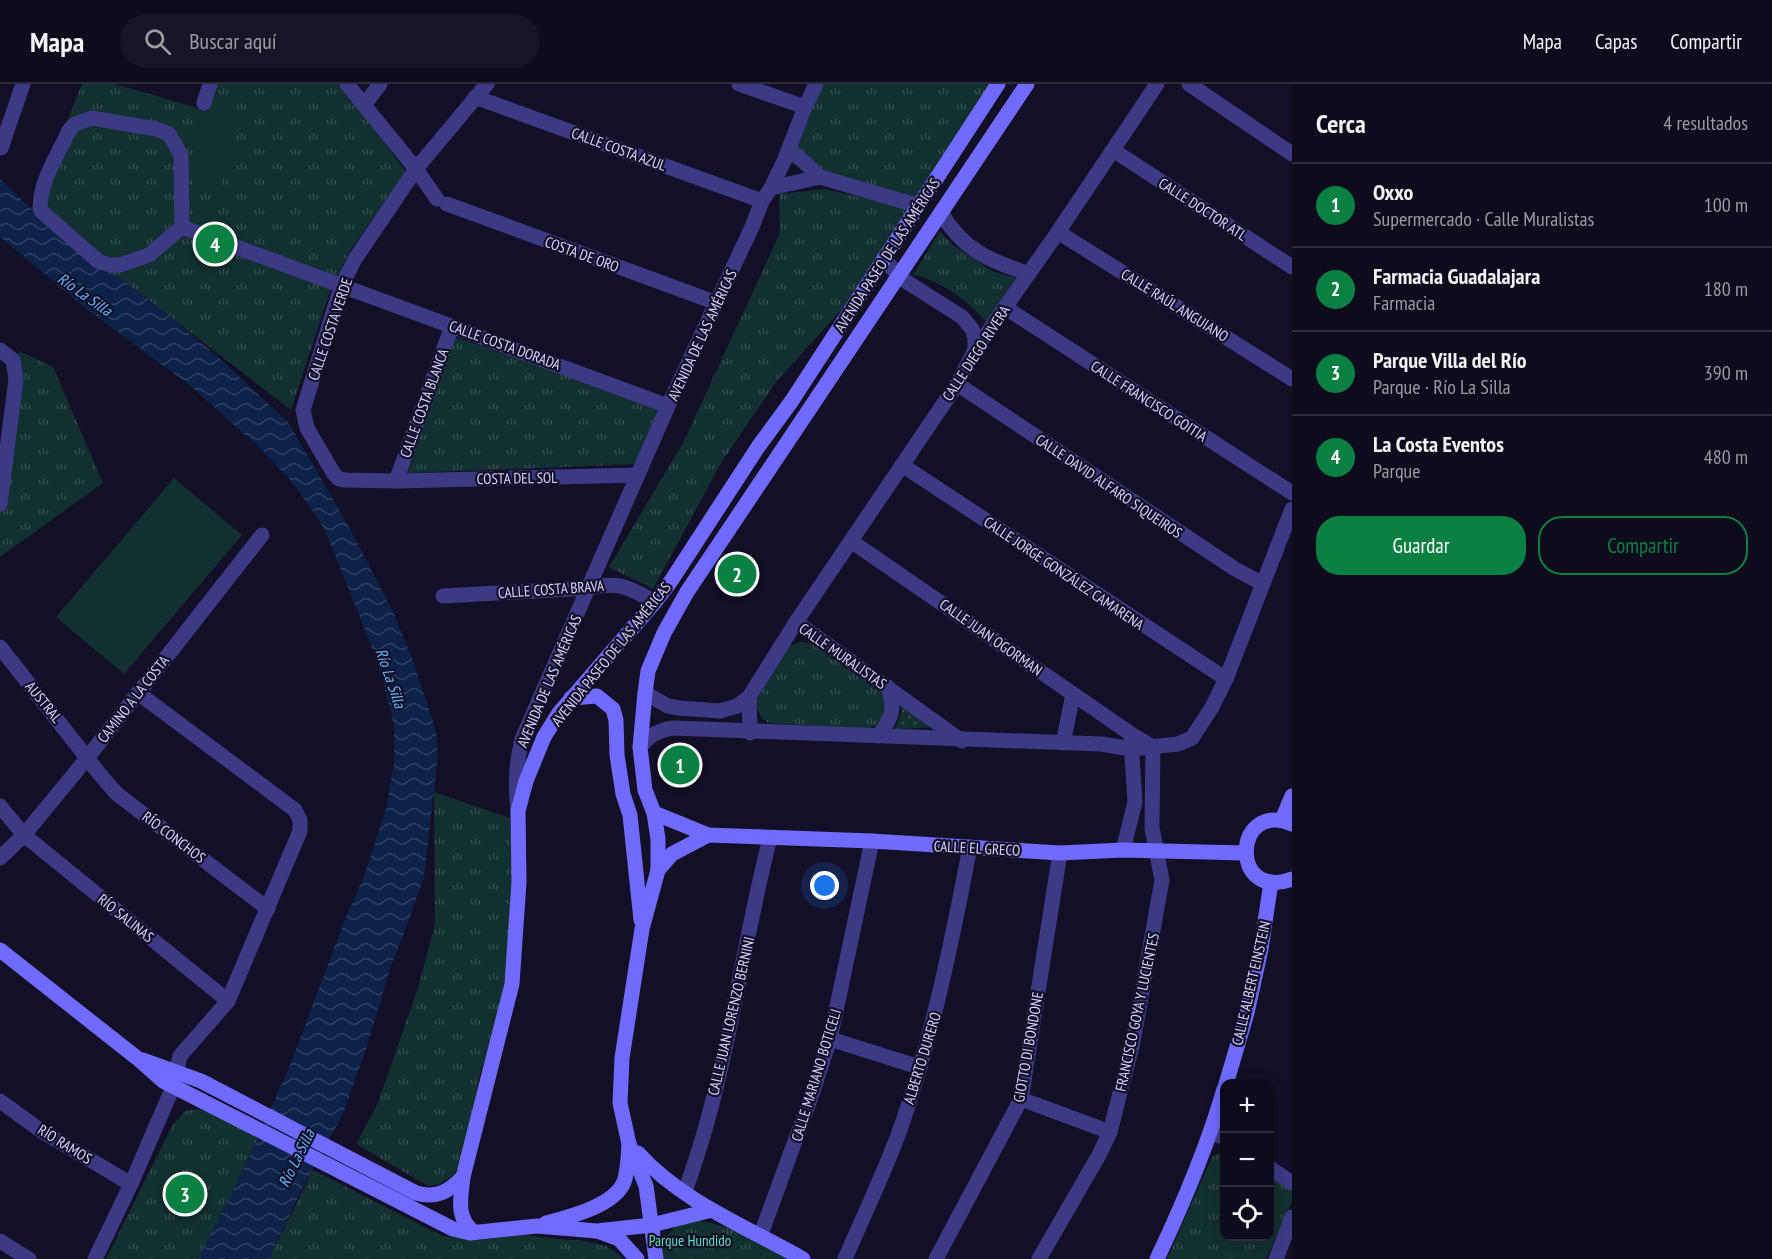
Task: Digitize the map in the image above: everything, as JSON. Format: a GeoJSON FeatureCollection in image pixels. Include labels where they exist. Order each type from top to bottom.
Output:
{"type":"FeatureCollection","features":[{"type":"Feature","properties":{"kind":"street"},"geometry":{"type":"LineString","coordinates":[[1,148],[23,84]]}},
{"type":"Feature","properties":{"kind":"street"},"geometry":{"type":"LineString","coordinates":[[204,103],[210,84]]}},
{"type":"Feature","properties":{"kind":"street","name":"COSTA DE ORO"},"geometry":{"type":"LineString","coordinates":[[347,84],[442,202],[717,303]]}},
{"type":"Feature","properties":{"kind":"street"},"geometry":{"type":"LineString","coordinates":[[365,104],[380,84]]}},
{"type":"Feature","properties":{"kind":"street","name":"CALLE COSTA VERDE"},"geometry":{"type":"LineString","coordinates":[[396,481],[339,479],[313,437],[304,419],[303,410],[342,286],[356,259],[416,169],[487,84]]}},
{"type":"Feature","properties":{"kind":"street"},"geometry":{"type":"LineString","coordinates":[[739,84],[805,107]]}},
{"type":"Feature","properties":{"kind":"street","name":"AVENIDA DE LAS AMÉRICAS"},"geometry":{"type":"LineString","coordinates":[[518,811],[515,786],[516,763],[522,739],[668,406],[753,227],[762,201],[771,188],[790,148],[816,84]]}},
{"type":"Feature","properties":{"kind":"street","name":"AVENIDA PASEO DE LAS AMÉRICAS"},"geometry":{"type":"LineString","coordinates":[[474,1232],[468,1228],[461,1211],[463,1177],[512,984],[519,882],[518,811],[526,781],[544,737],[571,698],[655,602],[758,447],[791,402],[998,84]]}},
{"type":"Feature","properties":{"kind":"street","name":"AVENIDA PASEO DE LAS AMÉRICAS"},"geometry":{"type":"LineString","coordinates":[[656,1254],[646,1186],[629,1144],[620,1103],[622,1058],[642,929],[658,870],[658,839],[654,813],[645,790],[640,747],[648,672],[664,633],[687,592],[822,387],[1027,84]]}},
{"type":"Feature","properties":{"kind":"street","name":"CALLE DIEGO RIVERA"},"geometry":{"type":"LineString","coordinates":[[796,622],[957,384],[975,350],[1058,232],[1157,84]]}},
{"type":"Feature","properties":{"kind":"street"},"geometry":{"type":"LineString","coordinates":[[1189,84],[1292,154]]}},
{"type":"Feature","properties":{"kind":"street","name":"CALLE COSTA AZUL"},"geometry":{"type":"LineString","coordinates":[[475,97],[762,201]]}},
{"type":"Feature","properties":{"kind":"street"},"geometry":{"type":"LineString","coordinates":[[92,118],[156,129],[170,134],[181,155],[182,227],[149,255],[137,261],[110,265],[98,261],[90,254],[41,211],[40,205],[42,191],[70,129],[75,124],[92,118]]}},
{"type":"Feature","properties":{"kind":"street"},"geometry":{"type":"LineString","coordinates":[[790,148],[820,177],[919,206]]}},
{"type":"Feature","properties":{"kind":"street","name":"CALLE DOCTOR ATL"},"geometry":{"type":"LineString","coordinates":[[1113,150],[1292,267]]}},
{"type":"Feature","properties":{"kind":"street"},"geometry":{"type":"LineString","coordinates":[[771,188],[820,177]]}},
{"type":"Feature","properties":{"kind":"street"},"geometry":{"type":"LineString","coordinates":[[941,213],[959,239],[982,255],[1029,274]]}},
{"type":"Feature","properties":{"kind":"street","name":"CALLE COSTA DORADA"},"geometry":{"type":"LineString","coordinates":[[182,227],[668,406]]}},
{"type":"Feature","properties":{"kind":"street","name":"CALLE RAÚL ANGUIANO"},"geometry":{"type":"LineString","coordinates":[[1058,232],[1292,379]]}},
{"type":"Feature","properties":{"kind":"street"},"geometry":{"type":"LineString","coordinates":[[884,258],[898,277],[962,317],[972,329],[975,350]]}},
{"type":"Feature","properties":{"kind":"street","name":"CALLE FRANCISCO GOITIA"},"geometry":{"type":"LineString","coordinates":[[1006,308],[1292,494]]}},
{"type":"Feature","properties":{"kind":"street","name":"CALLE COSTA BLANCA"},"geometry":{"type":"LineString","coordinates":[[396,481],[452,326]]}},
{"type":"Feature","properties":{"kind":"street"},"geometry":{"type":"LineString","coordinates":[[0,350],[13,360],[16,380],[0,504]]}},
{"type":"Feature","properties":{"kind":"street","name":"CALLE DAVID ALFARO SIQUEIROS"},"geometry":{"type":"LineString","coordinates":[[957,384],[1235,569],[1263,584]]}},
{"type":"Feature","properties":{"kind":"street","name":"CALLE JORGE GONZÁLEZ CAMARENA"},"geometry":{"type":"LineString","coordinates":[[902,465],[1226,679]]}},
{"type":"Feature","properties":{"kind":"street","name":"COSTA DEL SOL"},"geometry":{"type":"LineString","coordinates":[[396,481],[638,475]]}},
{"type":"Feature","properties":{"kind":"street"},"geometry":{"type":"LineString","coordinates":[[1153,747],[1178,744],[1192,738],[1212,707],[1226,679],[1263,584],[1286,540],[1292,509]]}},
{"type":"Feature","properties":{"kind":"street","name":"CAMINO A LA COSTA"},"geometry":{"type":"LineString","coordinates":[[0,858],[24,835],[88,757],[262,535]]}},
{"type":"Feature","properties":{"kind":"street","name":"CALLE JUAN OGORMAN"},"geometry":{"type":"LineString","coordinates":[[851,541],[1073,693],[1131,741],[1153,747]]}},
{"type":"Feature","properties":{"kind":"street","name":"CALLE COSTA BRAVA"},"geometry":{"type":"LineString","coordinates":[[444,596],[588,588],[608,584],[625,586],[655,602]]}},
{"type":"Feature","properties":{"kind":"street","name":"CALLE MURALISTAS"},"geometry":{"type":"LineString","coordinates":[[749,697],[796,622],[962,741]]}},
{"type":"Feature","properties":{"kind":"street","name":"AUSTRAL"},"geometry":{"type":"LineString","coordinates":[[0,647],[88,757]]}},
{"type":"Feature","properties":{"kind":"street"},"geometry":{"type":"LineString","coordinates":[[878,736],[892,713],[892,701],[888,687]]}},
{"type":"Feature","properties":{"kind":"street"},"geometry":{"type":"LineString","coordinates":[[95,1259],[131,1184],[173,1087],[180,1056],[228,1001],[300,831],[300,820],[295,810],[138,693]]}},
{"type":"Feature","properties":{"kind":"street"},"geometry":{"type":"LineString","coordinates":[[645,693],[668,706],[720,711],[737,706],[749,697]]}},
{"type":"Feature","properties":{"kind":"street"},"geometry":{"type":"LineString","coordinates":[[1064,743],[1073,693]]}},
{"type":"Feature","properties":{"kind":"street"},"geometry":{"type":"LineString","coordinates":[[571,698],[597,696],[613,709],[623,794],[630,815],[642,929]]}},
{"type":"Feature","properties":{"kind":"street"},"geometry":{"type":"LineString","coordinates":[[749,697],[750,733]]}},
{"type":"Feature","properties":{"kind":"street"},"geometry":{"type":"LineString","coordinates":[[640,747],[650,735],[662,729],[962,741],[1101,744],[1131,741],[1135,802],[1124,850]]}},
{"type":"Feature","properties":{"kind":"street"},"geometry":{"type":"LineString","coordinates":[[615,738],[630,772],[645,790]]}},
{"type":"Feature","properties":{"kind":"street","name":"FRANCISCO GOYA Y LUCIENTES"},"geometry":{"type":"LineString","coordinates":[[1039,1259],[1110,1132],[1133,1042],[1146,981],[1162,880],[1152,828],[1153,747]]}},
{"type":"Feature","properties":{"kind":"street","name":"RÍO CONCHOS"},"geometry":{"type":"LineString","coordinates":[[88,757],[117,794],[268,909]]}},
{"type":"Feature","properties":{"kind":"street"},"geometry":{"type":"LineString","coordinates":[[1292,796],[1287,822],[1271,820],[1260,824],[1246,842],[1245,853],[1253,872],[1261,879],[1271,882],[1292,879]]}},
{"type":"Feature","properties":{"kind":"street","name":"RÍO SALINAS"},"geometry":{"type":"LineString","coordinates":[[0,806],[24,835],[228,1001]]}},
{"type":"Feature","properties":{"kind":"street","name":"CALLE EL GRECO"},"geometry":{"type":"LineString","coordinates":[[654,813],[708,835],[1060,853],[1124,850],[1245,853]]}},
{"type":"Feature","properties":{"kind":"street"},"geometry":{"type":"LineString","coordinates":[[658,870],[672,854],[708,835]]}},
{"type":"Feature","properties":{"kind":"street","name":"CALLE JUAN LORENZO BERNINI"},"geometry":{"type":"LineString","coordinates":[[685,1191],[699,1152],[724,1053],[770,838]]}},
{"type":"Feature","properties":{"kind":"street","name":"CALLE MARIANO BOTICELI"},"geometry":{"type":"LineString","coordinates":[[761,1234],[830,1039],[872,842]]}},
{"type":"Feature","properties":{"kind":"street","name":"ALBERTO DURERO"},"geometry":{"type":"LineString","coordinates":[[845,1259],[902,1124],[936,1010],[970,847]]}},
{"type":"Feature","properties":{"kind":"street","name":"GIOTTO DI BONDONE"},"geometry":{"type":"LineString","coordinates":[[936,1259],[1021,1099],[1060,853]]}},
{"type":"Feature","properties":{"kind":"street","name":"CALLE ALBERT EINSTEIN"},"geometry":{"type":"LineString","coordinates":[[1227,1079],[1250,1002],[1262,949],[1271,882]]}},
{"type":"Feature","properties":{"kind":"street"},"geometry":{"type":"LineString","coordinates":[[0,950],[163,1081],[194,1098],[413,1200],[444,1193],[463,1177]]}},
{"type":"Feature","properties":{"kind":"street"},"geometry":{"type":"LineString","coordinates":[[830,1039],[919,1067]]}},
{"type":"Feature","properties":{"kind":"street"},"geometry":{"type":"LineString","coordinates":[[137,1058],[201,1081],[413,1200],[453,1229],[474,1232],[537,1226],[597,1231],[652,1225],[712,1210]]}},
{"type":"Feature","properties":{"kind":"street"},"geometry":{"type":"LineString","coordinates":[[1021,1099],[1110,1132]]}},
{"type":"Feature","properties":{"kind":"street","name":"RÍO RAMOS"},"geometry":{"type":"LineString","coordinates":[[0,1101],[43,1132],[131,1184]]}},
{"type":"Feature","properties":{"kind":"street"},"geometry":{"type":"LineString","coordinates":[[1157,1259],[1218,1135],[1220,1120]]}},
{"type":"Feature","properties":{"kind":"street"},"geometry":{"type":"LineString","coordinates":[[629,1144],[650,1167],[712,1210],[761,1234],[803,1259]]}},
{"type":"Feature","properties":{"kind":"street"},"geometry":{"type":"LineString","coordinates":[[537,1226],[578,1214],[604,1202],[618,1191],[624,1182],[629,1144]]}},
{"type":"Feature","properties":{"kind":"street"},"geometry":{"type":"LineString","coordinates":[[1274,1171],[1292,1183]]}},
{"type":"Feature","properties":{"kind":"street"},"geometry":{"type":"LineString","coordinates":[[1276,1259],[1292,1217]]}},
{"type":"Feature","properties":{"kind":"street"},"geometry":{"type":"LineString","coordinates":[[656,1254],[666,1231],[677,1219]]}},
{"type":"Feature","properties":{"kind":"street"},"geometry":{"type":"LineString","coordinates":[[597,1231],[619,1239],[637,1259]]}},
{"type":"Feature","properties":{"kind":"street"},"geometry":{"type":"LineString","coordinates":[[0,1241],[29,1259]]}},
{"type":"Feature","properties":{"kind":"green space"},"geometry":{"type":"Polygon","coordinates":[[[82,84],[115,84],[208,111],[217,84],[339,84],[406,172],[349,252],[329,294],[291,410],[31,209],[82,84]]]}},
{"type":"Feature","properties":{"kind":"green space"},"geometry":{"type":"Polygon","coordinates":[[[820,84],[1001,84],[922,205],[786,162],[820,84]]]}},
{"type":"Feature","properties":{"kind":"green space"},"geometry":{"type":"Polygon","coordinates":[[[204,115],[236,122],[221,187],[189,179],[204,115]]]}},
{"type":"Feature","properties":{"kind":"green space"},"geometry":{"type":"Polygon","coordinates":[[[825,189],[913,209],[871,277],[776,382],[721,463],[653,589],[609,567],[683,443],[780,233],[779,194],[825,189]]]}},
{"type":"Feature","properties":{"kind":"green space"},"geometry":{"type":"Polygon","coordinates":[[[940,231],[953,245],[992,271],[1016,278],[986,322],[953,292],[913,275],[940,231]]]}},
{"type":"Feature","properties":{"kind":"green space"},"geometry":{"type":"Polygon","coordinates":[[[452,336],[561,373],[662,411],[641,464],[408,473],[452,336]]]}},
{"type":"Feature","properties":{"kind":"green space"},"geometry":{"type":"Polygon","coordinates":[[[19,351],[53,367],[103,483],[0,557],[0,501],[19,351]]]}},
{"type":"Feature","properties":{"kind":"green space"},"geometry":{"type":"Polygon","coordinates":[[[174,478],[242,535],[124,674],[56,617],[174,478]]]}},
{"type":"Feature","properties":{"kind":"green space"},"geometry":{"type":"Polygon","coordinates":[[[801,642],[811,643],[882,693],[885,709],[878,723],[868,729],[768,723],[763,718],[758,711],[756,701],[789,646],[801,642]]]}},
{"type":"Feature","properties":{"kind":"green space"},"geometry":{"type":"Polygon","coordinates":[[[902,703],[939,727],[895,729],[901,714],[902,703]]]}},
{"type":"Feature","properties":{"kind":"green space"},"geometry":{"type":"Polygon","coordinates":[[[434,792],[510,818],[515,869],[508,966],[492,1039],[480,1074],[465,1150],[454,1175],[440,1184],[428,1186],[356,1144],[377,1105],[418,988],[435,924],[434,792]]]}},
{"type":"Feature","properties":{"kind":"green space"},"geometry":{"type":"Polygon","coordinates":[[[198,1109],[211,1112],[258,1137],[221,1218],[198,1259],[106,1259],[172,1126],[185,1111],[198,1109]]]}},
{"type":"Feature","properties":{"kind":"green space"},"geometry":{"type":"Polygon","coordinates":[[[1220,1153],[1220,1241],[1274,1241],[1274,1174],[1292,1187],[1292,1202],[1266,1259],[1167,1259],[1212,1157],[1220,1153]]]}},
{"type":"Feature","properties":{"kind":"green space"},"geometry":{"type":"Polygon","coordinates":[[[313,1170],[442,1236],[481,1240],[515,1234],[579,1240],[607,1246],[624,1259],[269,1259],[313,1170]]]}},
{"type":"Feature","properties":{"kind":"green space","name":"Parque Hundido"},"geometry":{"type":"Polygon","coordinates":[[[688,1220],[728,1228],[789,1259],[662,1259],[662,1245],[667,1235],[676,1226],[688,1220]]]}},
{"type":"Feature","properties":{"kind":"water","name":"Río La Silla"},"geometry":{"type":"Polygon","coordinates":[[[0,179],[31,209],[217,356],[288,422],[349,527],[394,614],[413,661],[436,731],[438,755],[424,877],[392,963],[367,1046],[343,1114],[301,1191],[269,1259],[198,1259],[243,1171],[290,1065],[346,917],[363,879],[386,809],[394,764],[394,725],[379,665],[318,518],[291,481],[258,446],[188,384],[89,311],[0,237],[0,179]]]}},
{"type":"Feature","properties":{"kind":"place","name":"La Costa Eventos"},"geometry":{"type":"Point","coordinates":[215,244]}},
{"type":"Feature","properties":{"kind":"place","name":"Farmacia Guadalajara"},"geometry":{"type":"Point","coordinates":[737,574]}},
{"type":"Feature","properties":{"kind":"place","name":"Oxxo"},"geometry":{"type":"Point","coordinates":[680,765]}},
{"type":"Feature","properties":{"kind":"place","name":"Parque Villa del Río"},"geometry":{"type":"Point","coordinates":[185,1194]}}]}
